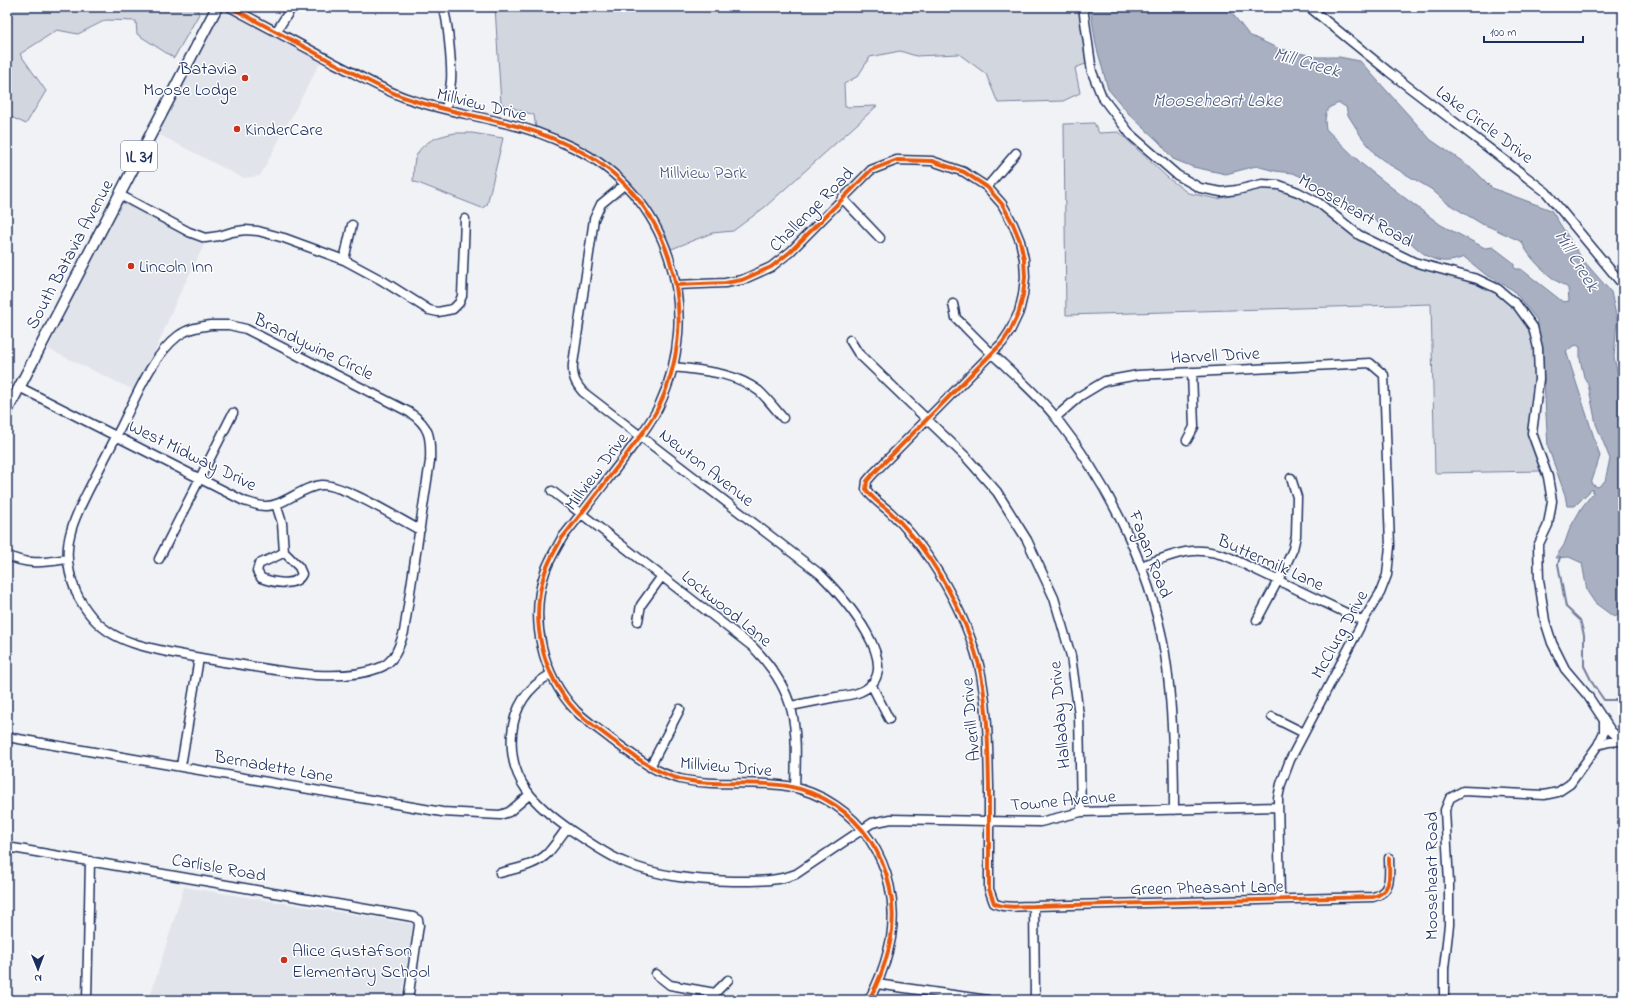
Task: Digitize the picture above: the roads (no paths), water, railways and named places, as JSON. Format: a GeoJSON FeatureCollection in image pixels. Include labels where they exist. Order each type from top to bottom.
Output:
{"type":"FeatureCollection","features":[{"type":"Feature","properties":{"kind":"main road","name":"South Batavia Avenue"},"geometry":{"type":"LineString","coordinates":[[7,411],[217,7]]}},
{"type":"Feature","properties":{"kind":"street","name":"Millview Drive"},"geometry":{"type":"LineString","coordinates":[[230,7],[390,91],[426,104],[504,122],[561,142],[589,156],[603,166],[624,185],[644,208],[658,232],[672,266],[676,285],[680,311],[680,327],[674,367],[668,386],[658,408],[640,436],[562,538],[551,557],[541,587],[538,609],[539,630],[543,652],[551,674],[562,692],[577,711],[626,751],[650,767],[679,779],[776,784],[796,788],[824,798],[837,806],[862,829],[881,860],[886,872],[892,897],[893,914],[891,940],[877,984],[869,1000]]}},
{"type":"Feature","properties":{"kind":"street"},"geometry":{"type":"LineString","coordinates":[[276,32],[292,7]]}},
{"type":"Feature","properties":{"kind":"street"},"geometry":{"type":"LineString","coordinates":[[442,7],[447,20],[451,80],[446,109]]}},
{"type":"Feature","properties":{"kind":"street","name":"Mooseheart Road"},"geometry":{"type":"LineString","coordinates":[[1083,7],[1092,72],[1102,98],[1131,135],[1177,175],[1200,188],[1221,192],[1262,184],[1279,185],[1298,192],[1319,203],[1359,234],[1414,262],[1477,279],[1498,289],[1517,305],[1533,327],[1538,348],[1538,379],[1532,433],[1548,477],[1552,501],[1548,525],[1538,546],[1539,580],[1545,621],[1552,643],[1565,669],[1588,696],[1604,721],[1604,732],[1598,745],[1570,784],[1558,792],[1544,795],[1463,792],[1450,798],[1445,810],[1449,904],[1448,945],[1444,968],[1444,1000]]}},
{"type":"Feature","properties":{"kind":"street","name":"Lake Circle Drive"},"geometry":{"type":"LineString","coordinates":[[1309,7],[1389,72],[1546,192],[1623,286]]}},
{"type":"Feature","properties":{"kind":"street"},"geometry":{"type":"LineString","coordinates":[[987,187],[1016,153]]}},
{"type":"Feature","properties":{"kind":"street","name":"Challenge Road"},"geometry":{"type":"LineString","coordinates":[[676,285],[725,283],[742,280],[771,267],[790,252],[871,170],[897,160],[932,161],[964,172],[987,187],[1002,204],[1020,241],[1024,259],[1025,278],[1019,312],[1010,331],[992,354],[867,481],[866,489],[870,496]]}},
{"type":"Feature","properties":{"kind":"street","name":"Newton Avenue"},"geometry":{"type":"LineString","coordinates":[[624,185],[601,204],[594,219],[572,371],[577,386],[820,574],[834,588],[862,625],[876,651],[878,670],[875,678],[870,684]]}},
{"type":"Feature","properties":{"kind":"street"},"geometry":{"type":"LineString","coordinates":[[120,195],[189,232],[205,238],[245,230],[258,231],[284,238],[344,260],[383,281],[429,310],[438,312],[446,312],[453,309],[459,303],[462,296],[465,219]]}},
{"type":"Feature","properties":{"kind":"street"},"geometry":{"type":"LineString","coordinates":[[842,198],[880,238]]}},
{"type":"Feature","properties":{"kind":"street"},"geometry":{"type":"LineString","coordinates":[[344,260],[352,225]]}},
{"type":"Feature","properties":{"kind":"street","name":"Fagan Road"},"geometry":{"type":"LineString","coordinates":[[953,304],[956,318],[1056,417],[1090,464],[1111,501],[1141,566],[1156,613],[1167,667],[1173,734],[1174,810]]}},
{"type":"Feature","properties":{"kind":"street","name":"Brandywine Circle"},"geometry":{"type":"LineString","coordinates":[[211,325],[229,325],[246,329],[409,412],[421,420],[428,433],[431,447],[420,530],[404,632],[399,648],[394,656],[384,665],[360,672],[311,675],[199,658],[128,643],[102,628],[81,602],[74,586],[68,559],[69,541],[74,522],[138,392],[159,356],[179,335],[192,329],[211,325]]}},
{"type":"Feature","properties":{"kind":"street","name":"Halladay Drive"},"geometry":{"type":"LineString","coordinates":[[850,340],[858,353],[966,457],[997,492],[1027,540],[1054,598],[1071,656],[1079,715],[1081,812]]}},
{"type":"Feature","properties":{"kind":"street","name":"Harvell Drive"},"geometry":{"type":"LineString","coordinates":[[1056,417],[1080,396],[1106,381],[1138,375],[1370,363],[1384,375]]}},
{"type":"Feature","properties":{"kind":"street"},"geometry":{"type":"LineString","coordinates":[[674,367],[724,374],[739,379],[760,392],[783,418]]}},
{"type":"Feature","properties":{"kind":"street"},"geometry":{"type":"LineString","coordinates":[[1187,440],[1194,427],[1192,372]]}},
{"type":"Feature","properties":{"kind":"street","name":"McClurg Drive"},"geometry":{"type":"LineString","coordinates":[[1280,899],[1278,807],[1281,784],[1290,760],[1384,584],[1387,575],[1390,555],[1384,375]]}},
{"type":"Feature","properties":{"kind":"street","name":"West Midway Drive"},"geometry":{"type":"LineString","coordinates":[[19,387],[117,435],[244,501],[267,506],[276,504],[310,487],[324,485],[331,486],[345,490],[420,530]]}},
{"type":"Feature","properties":{"kind":"street"},"geometry":{"type":"LineString","coordinates":[[159,559],[232,413]]}},
{"type":"Feature","properties":{"kind":"street"},"geometry":{"type":"LineString","coordinates":[[1257,620],[1293,549],[1296,536],[1297,497],[1291,478]]}},
{"type":"Feature","properties":{"kind":"street","name":"Lockwood Lane"},"geometry":{"type":"LineString","coordinates":[[552,491],[753,647],[766,660],[776,673],[791,706],[796,740],[796,788]]}},
{"type":"Feature","properties":{"kind":"street","name":"Averill Drive"},"geometry":{"type":"LineString","coordinates":[[870,496],[890,512],[911,534],[930,559],[958,607],[969,635],[978,665],[988,725],[989,889],[994,903]]}},
{"type":"Feature","properties":{"kind":"street"},"geometry":{"type":"LineString","coordinates":[[276,504],[282,523],[284,552],[299,567],[302,574],[297,581],[288,582],[273,582],[261,578],[257,571],[259,564],[284,552]]}},
{"type":"Feature","properties":{"kind":"street","name":"Buttermilk Lane"},"geometry":{"type":"LineString","coordinates":[[1141,566],[1180,552],[1189,550],[1209,550],[1231,558],[1364,621]]}},
{"type":"Feature","properties":{"kind":"street"},"geometry":{"type":"LineString","coordinates":[[7,555],[16,560],[27,562],[68,559]]}},
{"type":"Feature","properties":{"kind":"street"},"geometry":{"type":"LineString","coordinates":[[638,621],[640,605],[662,576]]}},
{"type":"Feature","properties":{"kind":"street"},"geometry":{"type":"LineString","coordinates":[[181,766],[199,658]]}},
{"type":"Feature","properties":{"kind":"street","name":"Towne Avenue"},"geometry":{"type":"LineString","coordinates":[[551,674],[533,686],[526,694],[520,704],[512,726],[511,739],[513,764],[520,782],[529,795],[546,812],[567,828],[603,851],[624,862],[667,875],[709,880],[771,881],[783,879],[796,874],[872,823],[891,819],[1040,822],[1081,812],[1278,807]]}},
{"type":"Feature","properties":{"kind":"street"},"geometry":{"type":"LineString","coordinates":[[791,706],[861,691],[870,684],[889,719]]}},
{"type":"Feature","properties":{"kind":"street"},"geometry":{"type":"LineString","coordinates":[[650,767],[680,709]]}},
{"type":"Feature","properties":{"kind":"street"},"geometry":{"type":"LineString","coordinates":[[1272,717],[1304,733]]}},
{"type":"Feature","properties":{"kind":"street"},"geometry":{"type":"LineString","coordinates":[[1604,721],[1611,732],[1622,742]]}},
{"type":"Feature","properties":{"kind":"street","name":"Bernadette Lane"},"geometry":{"type":"LineString","coordinates":[[7,737],[442,812],[500,815],[509,812],[529,795]]}},
{"type":"Feature","properties":{"kind":"street"},"geometry":{"type":"LineString","coordinates":[[1598,745],[1609,742],[1622,742]]}},
{"type":"Feature","properties":{"kind":"street"},"geometry":{"type":"LineString","coordinates":[[500,873],[528,866],[539,860],[549,852],[567,828]]}},
{"type":"Feature","properties":{"kind":"street","name":"Carlisle Road"},"geometry":{"type":"LineString","coordinates":[[7,848],[413,917],[418,920],[419,926],[408,1000]]}},
{"type":"Feature","properties":{"kind":"street","name":"Green Pheasant Lane"},"geometry":{"type":"LineString","coordinates":[[994,903],[1005,906],[1034,906],[1374,897],[1384,893],[1388,886],[1389,858]]}},
{"type":"Feature","properties":{"kind":"street"},"geometry":{"type":"LineString","coordinates":[[87,1000],[90,861]]}},
{"type":"Feature","properties":{"kind":"street"},"geometry":{"type":"LineString","coordinates":[[1034,906],[1035,1000]]}},
{"type":"Feature","properties":{"kind":"street"},"geometry":{"type":"LineString","coordinates":[[656,974],[670,985],[715,997],[728,980]]}},
{"type":"Feature","properties":{"kind":"street"},"geometry":{"type":"LineString","coordinates":[[877,984],[988,1000]]}},
{"type":"Feature","properties":{"kind":"water","name":"Mooseheart Lake"},"geometry":{"type":"Polygon","coordinates":[[[1090,7],[1224,7],[1231,12],[1249,35],[1277,48],[1317,57],[1339,57],[1360,61],[1431,140],[1472,168],[1492,188],[1551,210],[1583,260],[1611,292],[1617,320],[1614,357],[1623,400],[1623,613],[1614,617],[1595,603],[1587,591],[1582,563],[1569,557],[1555,558],[1564,545],[1570,528],[1582,507],[1593,493],[1592,489],[1575,506],[1567,506],[1565,495],[1548,447],[1542,351],[1537,320],[1513,290],[1485,274],[1464,257],[1455,260],[1441,261],[1428,256],[1410,242],[1306,179],[1293,173],[1275,171],[1256,166],[1226,174],[1193,167],[1173,159],[1159,142],[1129,114],[1108,89],[1096,45],[1090,7]],[[1339,103],[1330,107],[1326,113],[1326,129],[1363,165],[1441,225],[1485,248],[1493,247],[1514,263],[1514,267],[1516,269],[1521,269],[1563,302],[1569,301],[1568,288],[1542,269],[1530,255],[1522,242],[1482,224],[1447,203],[1431,189],[1376,155],[1361,136],[1348,115],[1346,107],[1339,103]],[[1576,345],[1566,351],[1600,456],[1591,484],[1598,487],[1605,481],[1610,459],[1596,424],[1588,384],[1584,377],[1580,359],[1580,347],[1576,345]]]}},
{"type":"Feature","properties":{"kind":"waterway","name":"Mill Creek"},"geometry":{"type":"LineString","coordinates":[[1560,557],[1558,564],[1566,607],[1580,620],[1584,635],[1584,666],[1593,684],[1604,700],[1620,700],[1623,696]]}},
{"type":"Feature","properties":{"kind":"place","name":"Batavia Moose Lodge"},"geometry":{"type":"Point","coordinates":[245,78]}},
{"type":"Feature","properties":{"kind":"place","name":"KinderCare"},"geometry":{"type":"Point","coordinates":[237,129]}},
{"type":"Feature","properties":{"kind":"place","name":"Lincoln Inn"},"geometry":{"type":"Point","coordinates":[131,266]}},
{"type":"Feature","properties":{"kind":"place","name":"Alice Gustafson Elementary School"},"geometry":{"type":"Point","coordinates":[284,960]}},
{"type":"Feature","properties":{"kind":"park label","name":"Millview Park"},"geometry":{"type":"Point","coordinates":[703,172]}}]}
